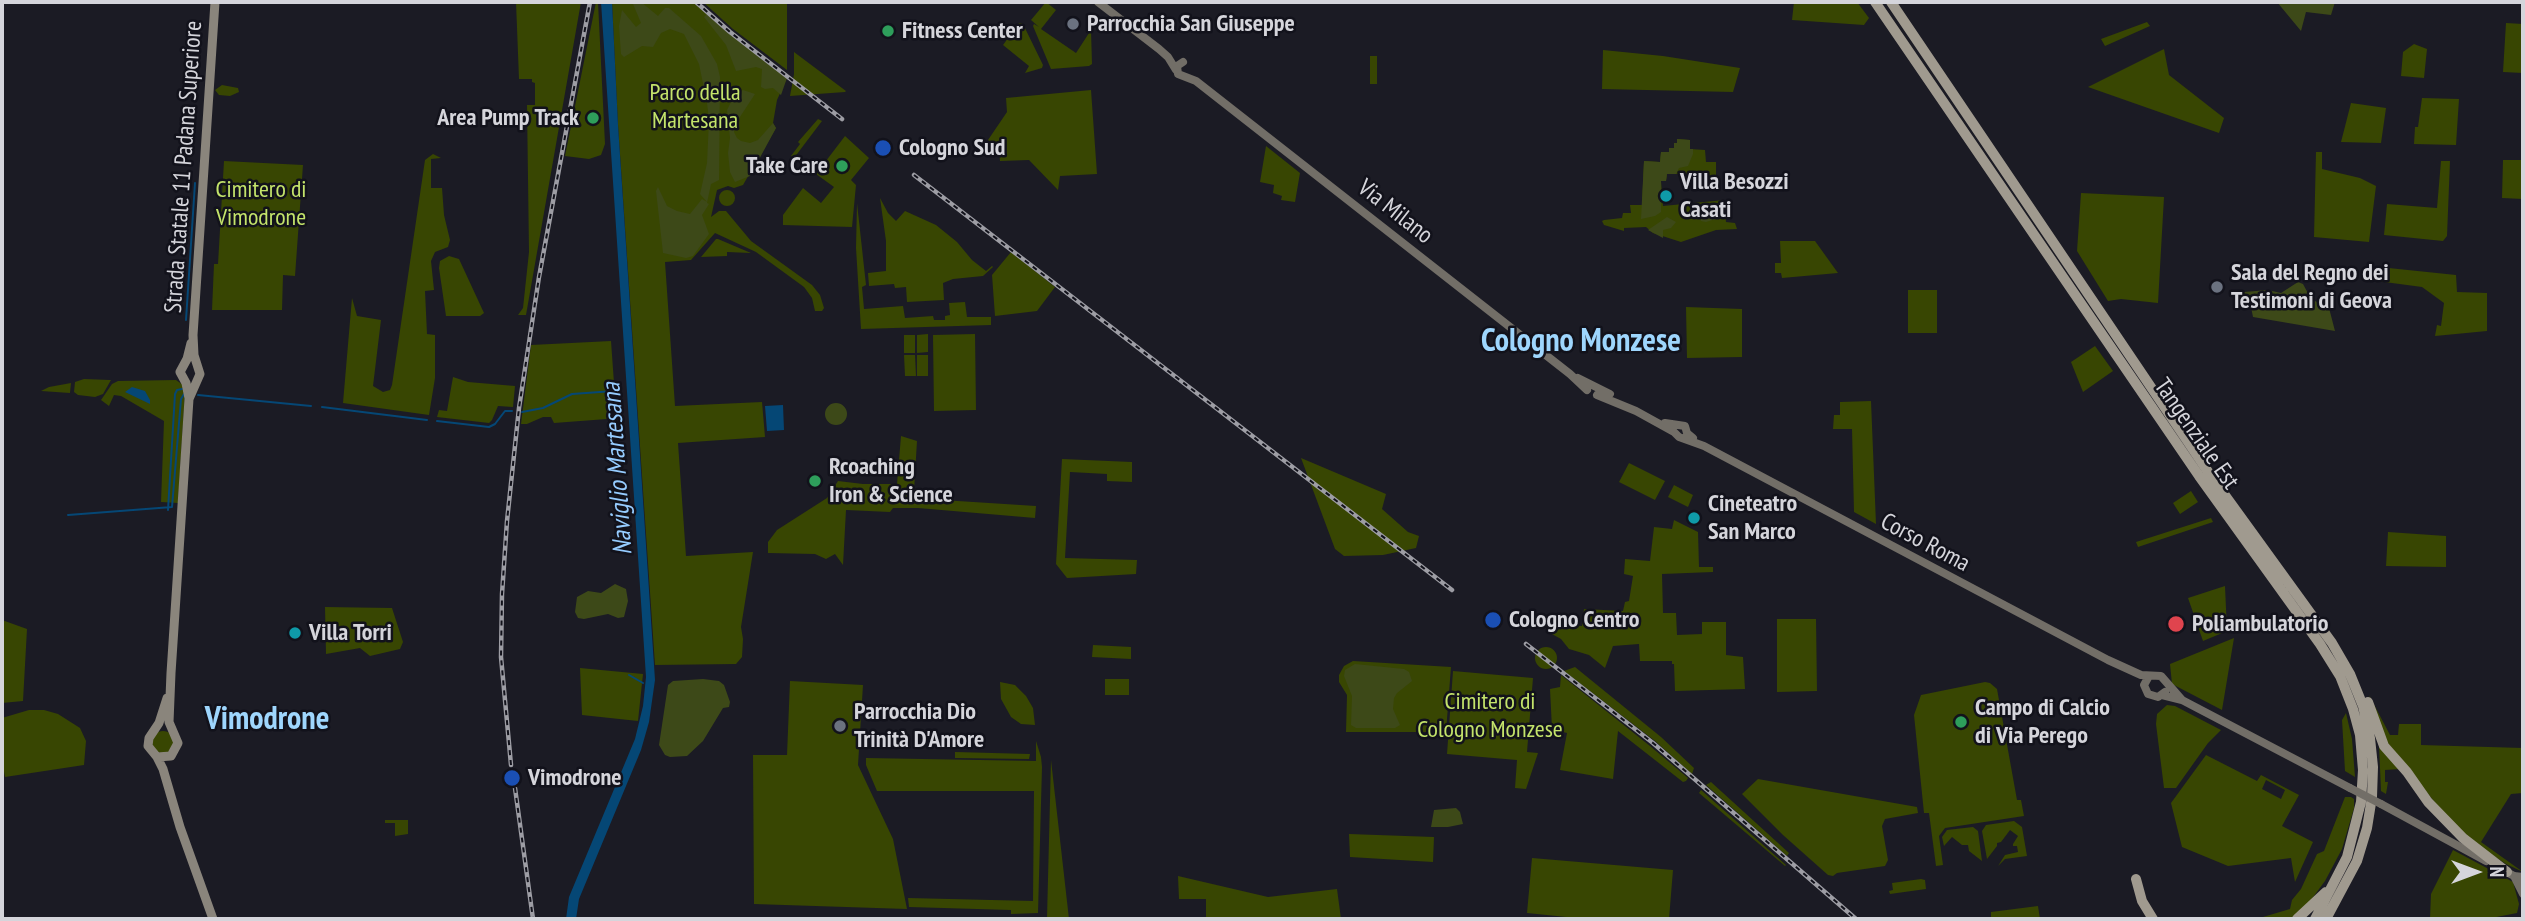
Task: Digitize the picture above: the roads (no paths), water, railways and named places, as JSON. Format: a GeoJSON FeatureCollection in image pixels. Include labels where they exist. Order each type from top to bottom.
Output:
{"type":"FeatureCollection","features":[{"type":"Feature","properties":{"kind":"highway","name":"Tangenziale Est"},"geometry":{"type":"LineString","coordinates":[[1875,2],[2199,476],[2336,668],[2356,717],[2363,770],[2357,824],[2350,851],[2315,919]]}},
{"type":"Feature","properties":{"kind":"highway","name":"Tangenziale Est"},"geometry":{"type":"LineString","coordinates":[[1891,2],[2211,476],[2337,651],[2357,689],[2372,745],[2374,777],[2370,815],[2357,861],[2326,919]]}},
{"type":"Feature","properties":{"kind":"highway"},"geometry":{"type":"LineString","coordinates":[[2337,651],[2353,667],[2382,741],[2390,754],[2445,821],[2518,880]]}},
{"type":"Feature","properties":{"kind":"highway"},"geometry":{"type":"LineString","coordinates":[[2136,879],[2142,901],[2152,919]]}},
{"type":"Feature","properties":{"kind":"highway"},"geometry":{"type":"LineString","coordinates":[[2297,919],[2337,879]]}},
{"type":"Feature","properties":{"kind":"main road","name":"Strada Statale 11 Padana Superiore"},"geometry":{"type":"LineString","coordinates":[[215,2],[193,335],[200,370],[189,399],[169,719],[178,745],[171,755],[173,794],[215,919]]}},
{"type":"Feature","properties":{"kind":"main road","name":"Via Milano"},"geometry":{"type":"LineString","coordinates":[[1098,2],[1168,57],[1183,62]]}},
{"type":"Feature","properties":{"kind":"main road","name":"Via Milano"},"geometry":{"type":"LineString","coordinates":[[1168,57],[1180,75],[1187,73],[1570,374],[1594,389]]}},
{"type":"Feature","properties":{"kind":"main road"},"geometry":{"type":"LineString","coordinates":[[1176,70],[1177,65],[1183,62],[1187,64],[1187,73]]}},
{"type":"Feature","properties":{"kind":"main road","name":"Strada Statale 11 Padana Superiore"},"geometry":{"type":"LineString","coordinates":[[189,399],[180,372],[193,335]]}},
{"type":"Feature","properties":{"kind":"main road"},"geometry":{"type":"LineString","coordinates":[[184,364],[191,362],[197,365]]}},
{"type":"Feature","properties":{"kind":"main road"},"geometry":{"type":"LineString","coordinates":[[184,381],[197,380]]}},
{"type":"Feature","properties":{"kind":"main road","name":"Corso Roma"},"geometry":{"type":"LineString","coordinates":[[1594,389],[1653,421],[1676,429],[1685,426],[1685,435],[1880,541],[2130,671],[2149,676]]}},
{"type":"Feature","properties":{"kind":"main road","name":"Corso Roma"},"geometry":{"type":"LineString","coordinates":[[2130,671],[2144,687]]}},
{"type":"Feature","properties":{"kind":"main road","name":"Strada Statale 11 Padana Superiore"},"geometry":{"type":"LineString","coordinates":[[171,673],[167,699],[148,743],[151,752],[158,757],[215,919]]}},
{"type":"Feature","properties":{"kind":"main road"},"geometry":{"type":"LineString","coordinates":[[2182,700],[2159,675],[2149,676],[2144,687],[2152,696],[2162,695],[2182,700],[2421,825],[2518,880]]}},
{"type":"Feature","properties":{"kind":"main road"},"geometry":{"type":"LineString","coordinates":[[2162,695],[2166,690],[2166,682]]}},
{"type":"Feature","properties":{"kind":"main road"},"geometry":{"type":"LineString","coordinates":[[155,730],[165,727],[173,731]]}},
{"type":"Feature","properties":{"kind":"main road"},"geometry":{"type":"LineString","coordinates":[[158,757],[171,755]]}},
{"type":"Feature","properties":{"kind":"water"},"geometry":{"type":"Polygon","coordinates":[[[601,2],[612,2],[655,680],[649,722],[641,750],[579,899],[576,919],[566,919],[569,897],[635,739],[643,706],[646,677],[601,2]]]}},
{"type":"Feature","properties":{"kind":"water"},"geometry":{"type":"Polygon","coordinates":[[[132,387],[145,391],[150,404],[125,392],[132,387]]]}},
{"type":"Feature","properties":{"kind":"water"},"geometry":{"type":"Polygon","coordinates":[[[783,405],[784,430],[767,431],[765,406],[783,405]]]}},
{"type":"Feature","properties":{"kind":"waterway"},"geometry":{"type":"LineString","coordinates":[[186,320],[195,183]]}},
{"type":"Feature","properties":{"kind":"waterway"},"geometry":{"type":"LineString","coordinates":[[168,510],[175,394],[182,389]]}},
{"type":"Feature","properties":{"kind":"waterway","name":"Naviglio Martesana"},"geometry":{"type":"LineString","coordinates":[[522,412],[543,408],[572,394],[614,391]]}},
{"type":"Feature","properties":{"kind":"waterway"},"geometry":{"type":"LineString","coordinates":[[68,515],[172,507],[181,399],[184,394]]}},
{"type":"Feature","properties":{"kind":"waterway"},"geometry":{"type":"LineString","coordinates":[[198,395],[311,406]]}},
{"type":"Feature","properties":{"kind":"waterway"},"geometry":{"type":"LineString","coordinates":[[322,407],[427,420]]}},
{"type":"Feature","properties":{"kind":"waterway"},"geometry":{"type":"LineString","coordinates":[[437,421],[489,427],[495,424],[505,411],[512,411]]}},
{"type":"Feature","properties":{"kind":"waterway"},"geometry":{"type":"LineString","coordinates":[[629,675],[643,683]]}},
{"type":"Feature","properties":{"kind":"railway"},"geometry":{"type":"LineString","coordinates":[[511,765],[501,657],[507,521],[519,408],[539,277],[590,2]]}},
{"type":"Feature","properties":{"kind":"railway"},"geometry":{"type":"LineString","coordinates":[[696,2],[730,32],[842,119]]}},
{"type":"Feature","properties":{"kind":"railway"},"geometry":{"type":"LineString","coordinates":[[914,175],[1452,590]]}},
{"type":"Feature","properties":{"kind":"railway"},"geometry":{"type":"LineString","coordinates":[[1526,644],[1653,743],[1856,919]]}},
{"type":"Feature","properties":{"kind":"railway"},"geometry":{"type":"LineString","coordinates":[[515,788],[533,919]]}},
{"type":"Feature","properties":{"kind":"place","name":"Parrocchia San Giuseppe"},"geometry":{"type":"Point","coordinates":[1073,24]}},
{"type":"Feature","properties":{"kind":"place","name":"Fitness Center"},"geometry":{"type":"Point","coordinates":[888,31]}},
{"type":"Feature","properties":{"kind":"place","name":"Area Pump Track"},"geometry":{"type":"Point","coordinates":[593,118]}},
{"type":"Feature","properties":{"kind":"place","name":"Cologno Sud"},"geometry":{"type":"Point","coordinates":[883,148]}},
{"type":"Feature","properties":{"kind":"place","name":"Take Care"},"geometry":{"type":"Point","coordinates":[842,166]}},
{"type":"Feature","properties":{"kind":"place","name":"Villa Besozzi Casati"},"geometry":{"type":"Point","coordinates":[1666,196]}},
{"type":"Feature","properties":{"kind":"place","name":"Sala del Regno dei Testimoni di Geova"},"geometry":{"type":"Point","coordinates":[2217,287]}},
{"type":"Feature","properties":{"kind":"place","name":"Rcoaching Iron & Science"},"geometry":{"type":"Point","coordinates":[815,481]}},
{"type":"Feature","properties":{"kind":"place","name":"Cineteatro San Marco"},"geometry":{"type":"Point","coordinates":[1694,518]}},
{"type":"Feature","properties":{"kind":"place","name":"Cologno Centro"},"geometry":{"type":"Point","coordinates":[1493,620]}},
{"type":"Feature","properties":{"kind":"place","name":"Poliambulatorio"},"geometry":{"type":"Point","coordinates":[2176,624]}},
{"type":"Feature","properties":{"kind":"place","name":"Villa Torri"},"geometry":{"type":"Point","coordinates":[295,633]}},
{"type":"Feature","properties":{"kind":"place","name":"Campo di Calcio di Via Perego"},"geometry":{"type":"Point","coordinates":[1961,722]}},
{"type":"Feature","properties":{"kind":"place","name":"Parrocchia Dio Trinità D'Amore"},"geometry":{"type":"Point","coordinates":[840,726]}},
{"type":"Feature","properties":{"kind":"place","name":"Vimodrone"},"geometry":{"type":"Point","coordinates":[512,778]}},
{"type":"Feature","properties":{"kind":"district","name":"Cologno Monzese"},"geometry":{"type":"Point","coordinates":[1581,342]}},
{"type":"Feature","properties":{"kind":"district","name":"Vimodrone"},"geometry":{"type":"Point","coordinates":[267,720]}},
{"type":"Feature","properties":{"kind":"park label","name":"Parco della Martesana"},"geometry":{"type":"Point","coordinates":[695,107]}},
{"type":"Feature","properties":{"kind":"park label","name":"Cimitero di Vimodrone"},"geometry":{"type":"Point","coordinates":[261,204]}},
{"type":"Feature","properties":{"kind":"park label","name":"Cimitero di Cologno Monzese"},"geometry":{"type":"Point","coordinates":[1490,716]}}]}
